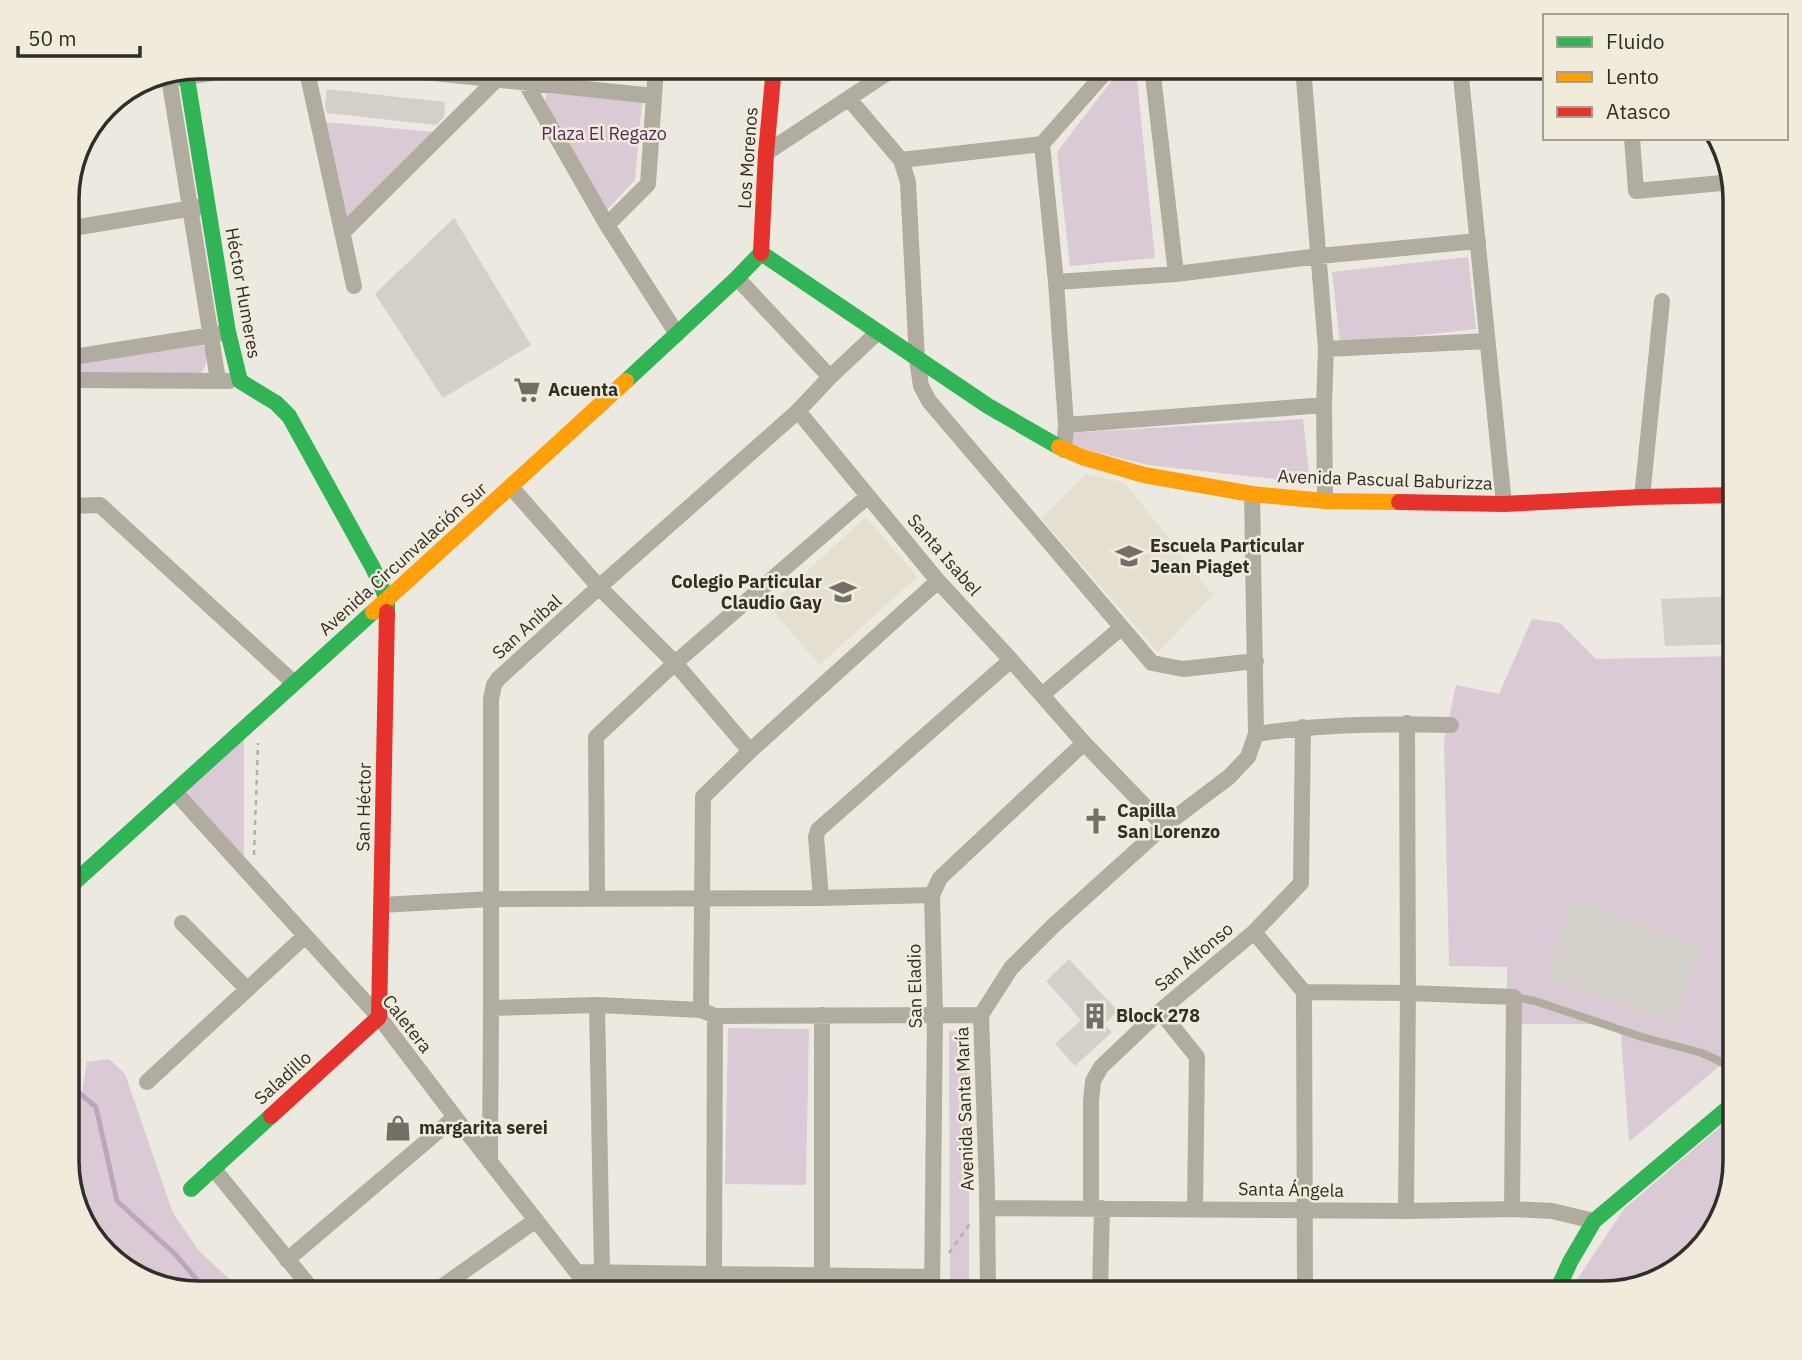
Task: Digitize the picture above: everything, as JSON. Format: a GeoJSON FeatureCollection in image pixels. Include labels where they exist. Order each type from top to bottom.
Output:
{"type":"FeatureCollection","features":[{"type":"Feature","properties":{"kind":"main road","name":"Los Morenos"},"geometry":{"type":"LineString","coordinates":[[761,253],[773,79]]}},
{"type":"Feature","properties":{"kind":"main road","name":"Héctor Humeres"},"geometry":{"type":"LineString","coordinates":[[187,80],[228,332],[240,381],[276,403],[289,416],[373,568],[387,599]]}},
{"type":"Feature","properties":{"kind":"main road","name":"Avenida Circunvalación Sur"},"geometry":{"type":"LineString","coordinates":[[79,878],[511,487],[761,253]]}},
{"type":"Feature","properties":{"kind":"main road","name":"Avenida Pascual Baburizza"},"geometry":{"type":"LineString","coordinates":[[761,253],[988,406],[1064,450],[1144,475],[1252,494],[1325,501],[1504,504],[1723,492]]}},
{"type":"Feature","properties":{"kind":"main road","name":"San Héctor"},"geometry":{"type":"LineString","coordinates":[[379,1017],[387,599]]}},
{"type":"Feature","properties":{"kind":"main road","name":"Saladillo"},"geometry":{"type":"LineString","coordinates":[[191,1189],[379,1017]]}},
{"type":"Feature","properties":{"kind":"main road"},"geometry":{"type":"LineString","coordinates":[[1561,1281],[1594,1221],[1723,1112]]}},
{"type":"Feature","properties":{"kind":"street"},"geometry":{"type":"LineString","coordinates":[[309,79],[354,286]]}},
{"type":"Feature","properties":{"kind":"street"},"geometry":{"type":"LineString","coordinates":[[342,233],[497,79],[654,96]]}},
{"type":"Feature","properties":{"kind":"street"},"geometry":{"type":"LineString","coordinates":[[607,225],[648,184],[655,79]]}},
{"type":"Feature","properties":{"kind":"street"},"geometry":{"type":"LineString","coordinates":[[766,153],[877,79]]}},
{"type":"Feature","properties":{"kind":"street"},"geometry":{"type":"LineString","coordinates":[[901,160],[1042,144],[1099,79]]}},
{"type":"Feature","properties":{"kind":"street"},"geometry":{"type":"LineString","coordinates":[[1152,79],[1175,274]]}},
{"type":"Feature","properties":{"kind":"street"},"geometry":{"type":"LineString","coordinates":[[1304,79],[1326,349],[1325,501]]}},
{"type":"Feature","properties":{"kind":"street"},"geometry":{"type":"LineString","coordinates":[[1461,79],[1504,504]]}},
{"type":"Feature","properties":{"kind":"street"},"geometry":{"type":"LineString","coordinates":[[525,82],[607,225],[677,334]]}},
{"type":"Feature","properties":{"kind":"street","name":"Héctor Humeres"},"geometry":{"type":"LineString","coordinates":[[167,83],[192,208],[218,380]]}},
{"type":"Feature","properties":{"kind":"street"},"geometry":{"type":"LineString","coordinates":[[849,99],[901,160],[908,182],[917,359],[921,386],[929,401],[1152,663],[1183,669],[1256,661]]}},
{"type":"Feature","properties":{"kind":"street"},"geometry":{"type":"LineString","coordinates":[[1632,140],[1636,191],[1722,183]]}},
{"type":"Feature","properties":{"kind":"street"},"geometry":{"type":"LineString","coordinates":[[1042,144],[1056,282],[1066,425],[1064,450]]}},
{"type":"Feature","properties":{"kind":"street"},"geometry":{"type":"LineString","coordinates":[[79,227],[209,206]]}},
{"type":"Feature","properties":{"kind":"street"},"geometry":{"type":"LineString","coordinates":[[1056,282],[1175,274],[1318,256],[1478,241]]}},
{"type":"Feature","properties":{"kind":"street"},"geometry":{"type":"LineString","coordinates":[[737,278],[830,377]]}},
{"type":"Feature","properties":{"kind":"street"},"geometry":{"type":"LineString","coordinates":[[1642,496],[1662,301]]}},
{"type":"Feature","properties":{"kind":"street"},"geometry":{"type":"LineString","coordinates":[[79,356],[228,332]]}},
{"type":"Feature","properties":{"kind":"street","name":"San Aníbal"},"geometry":{"type":"LineString","coordinates":[[490,1162],[492,691],[498,680],[599,587],[799,411],[877,332]]}},
{"type":"Feature","properties":{"kind":"street"},"geometry":{"type":"LineString","coordinates":[[1326,349],[1487,341]]}},
{"type":"Feature","properties":{"kind":"street"},"geometry":{"type":"LineString","coordinates":[[79,380],[240,381]]}},
{"type":"Feature","properties":{"kind":"street"},"geometry":{"type":"LineString","coordinates":[[1066,425],[1324,405]]}},
{"type":"Feature","properties":{"kind":"street","name":"Santa Isabel"},"geometry":{"type":"LineString","coordinates":[[799,411],[938,581],[1084,743],[1164,826]]}},
{"type":"Feature","properties":{"kind":"street"},"geometry":{"type":"LineString","coordinates":[[511,487],[599,587],[675,663],[750,751]]}},
{"type":"Feature","properties":{"kind":"street","name":"Avenida Santa María"},"geometry":{"type":"LineString","coordinates":[[988,1281],[981,1015],[1011,968],[1054,926],[1164,826],[1229,777],[1248,757],[1256,733],[1252,494]]}},
{"type":"Feature","properties":{"kind":"street"},"geometry":{"type":"LineString","coordinates":[[597,899],[596,737],[675,663],[868,496]]}},
{"type":"Feature","properties":{"kind":"street"},"geometry":{"type":"LineString","coordinates":[[79,506],[100,505],[294,683]]}},
{"type":"Feature","properties":{"kind":"street"},"geometry":{"type":"LineString","coordinates":[[714,1275],[703,898],[703,797],[938,581]]}},
{"type":"Feature","properties":{"kind":"street"},"geometry":{"type":"LineString","coordinates":[[1042,695],[1121,628]]}},
{"type":"Feature","properties":{"kind":"street"},"geometry":{"type":"LineString","coordinates":[[821,898],[816,837],[818,830],[1011,660]]}},
{"type":"Feature","properties":{"kind":"street"},"geometry":{"type":"LineString","coordinates":[[1256,733],[1303,727],[1407,723],[1451,725]]}},
{"type":"Feature","properties":{"kind":"street"},"geometry":{"type":"LineString","coordinates":[[1406,1211],[1407,723]]}},
{"type":"Feature","properties":{"kind":"street","name":"San Alfonso"},"geometry":{"type":"LineString","coordinates":[[1099,1281],[1091,1101],[1093,1081],[1101,1067],[1160,1010],[1254,932],[1301,883],[1303,727]]}},
{"type":"Feature","properties":{"kind":"street"},"geometry":{"type":"LineString","coordinates":[[381,905],[491,899],[932,895],[940,878],[1084,743]]}},
{"type":"Feature","properties":{"kind":"street","name":"Caletera"},"geometry":{"type":"LineString","coordinates":[[175,792],[379,1017],[454,1117],[584,1281]]}},
{"type":"Feature","properties":{"kind":"street","name":"San Eladio"},"geometry":{"type":"LineString","coordinates":[[932,895],[935,1015],[932,1281]]}},
{"type":"Feature","properties":{"kind":"street"},"geometry":{"type":"LineString","coordinates":[[182,923],[247,989]]}},
{"type":"Feature","properties":{"kind":"street"},"geometry":{"type":"LineString","coordinates":[[1254,932],[1304,992],[1306,1281]]}},
{"type":"Feature","properties":{"kind":"street"},"geometry":{"type":"LineString","coordinates":[[147,1082],[305,936]]}},
{"type":"Feature","properties":{"kind":"street"},"geometry":{"type":"LineString","coordinates":[[1304,992],[1514,997],[1512,1209]]}},
{"type":"Feature","properties":{"kind":"street"},"geometry":{"type":"LineString","coordinates":[[491,1009],[597,1006],[708,1013],[981,1015]]}},
{"type":"Feature","properties":{"kind":"street"},"geometry":{"type":"LineString","coordinates":[[597,1006],[602,1272]]}},
{"type":"Feature","properties":{"kind":"street"},"geometry":{"type":"LineString","coordinates":[[1160,1010],[1197,1057],[1195,1208]]}},
{"type":"Feature","properties":{"kind":"street"},"geometry":{"type":"LineString","coordinates":[[821,1281],[822,1015]]}},
{"type":"Feature","properties":{"kind":"street"},"geometry":{"type":"LineString","coordinates":[[288,1260],[454,1117]]}},
{"type":"Feature","properties":{"kind":"street"},"geometry":{"type":"LineString","coordinates":[[213,1168],[305,1281]]}},
{"type":"Feature","properties":{"kind":"street","name":"Santa Ángela"},"geometry":{"type":"LineString","coordinates":[[987,1208],[1406,1211],[1512,1209],[1552,1211],[1594,1221]]}},
{"type":"Feature","properties":{"kind":"street"},"geometry":{"type":"LineString","coordinates":[[450,1281],[536,1220]]}},
{"type":"Feature","properties":{"kind":"street"},"geometry":{"type":"LineString","coordinates":[[578,1272],[821,1275],[888,1281]]}},
{"type":"Feature","properties":{"kind":"lane"},"geometry":{"type":"LineString","coordinates":[[1514,997],[1535,1001],[1723,1063]]}},
{"type":"Feature","properties":{"kind":"path"},"geometry":{"type":"LineString","coordinates":[[253,879],[258,742]]}},
{"type":"Feature","properties":{"kind":"path"},"geometry":{"type":"LineString","coordinates":[[934,1281],[975,1216],[987,1208]]}},
{"type":"Feature","properties":{"kind":"shaded area","name":"Escuela Particular Jean Piaget"},"geometry":{"type":"Polygon","coordinates":[[[1087,474],[1125,483],[1213,595],[1158,652],[1041,518],[1087,474]]]}},
{"type":"Feature","properties":{"kind":"shaded area","name":"Colegio Particular Claudio Gay"},"geometry":{"type":"Polygon","coordinates":[[[866,517],[917,577],[819,665],[769,606],[866,517]]]}},
{"type":"Feature","properties":{"kind":"green space"},"geometry":{"type":"Polygon","coordinates":[[[1113,79],[1137,79],[1155,258],[1070,266],[1057,152],[1113,79]]]}},
{"type":"Feature","properties":{"kind":"green space","name":"Plaza El Regazo"},"geometry":{"type":"Polygon","coordinates":[[[546,93],[642,102],[635,180],[606,211],[545,105],[546,93]]]}},
{"type":"Feature","properties":{"kind":"green space"},"geometry":{"type":"Polygon","coordinates":[[[325,122],[435,132],[345,220],[325,122]]]}},
{"type":"Feature","properties":{"kind":"green space"},"geometry":{"type":"Polygon","coordinates":[[[1468,257],[1476,329],[1340,344],[1332,272],[1468,257]]]}},
{"type":"Feature","properties":{"kind":"green space"},"geometry":{"type":"Polygon","coordinates":[[[199,344],[205,347],[206,355],[200,374],[79,373],[79,364],[199,344]]]}},
{"type":"Feature","properties":{"kind":"green space"},"geometry":{"type":"Polygon","coordinates":[[[1303,419],[1310,483],[1148,465],[1072,446],[1069,433],[1303,419]]]}},
{"type":"Feature","properties":{"kind":"green space"},"geometry":{"type":"Polygon","coordinates":[[[1532,619],[1560,623],[1596,659],[1723,656],[1723,1063],[1629,1142],[1620,1024],[1507,1024],[1507,967],[1449,966],[1444,741],[1456,685],[1499,694],[1532,619]]]}},
{"type":"Feature","properties":{"kind":"green space"},"geometry":{"type":"Polygon","coordinates":[[[244,734],[244,861],[182,789],[244,734]]]}},
{"type":"Feature","properties":{"kind":"green space"},"geometry":{"type":"Polygon","coordinates":[[[728,1028],[809,1029],[806,1185],[725,1184],[728,1028]]]}},
{"type":"Feature","properties":{"kind":"green space"},"geometry":{"type":"Polygon","coordinates":[[[949,1031],[969,1032],[969,1281],[950,1281],[949,1031]]]}},
{"type":"Feature","properties":{"kind":"green space"},"geometry":{"type":"Polygon","coordinates":[[[109,1059],[125,1074],[173,1213],[199,1251],[232,1281],[183,1280],[160,1275],[126,1256],[104,1234],[91,1214],[79,1169],[79,1100],[87,1062],[109,1059]]]}},
{"type":"Feature","properties":{"kind":"green space"},"geometry":{"type":"Polygon","coordinates":[[[1723,1124],[1722,1177],[1717,1200],[1711,1214],[1688,1246],[1656,1269],[1634,1277],[1576,1281],[1624,1209],[1723,1124]]]}},
{"type":"Feature","properties":{"kind":"building"},"geometry":{"type":"Polygon","coordinates":[[[327,89],[445,102],[444,117],[436,125],[327,113],[327,89]]]}},
{"type":"Feature","properties":{"kind":"building"},"geometry":{"type":"Polygon","coordinates":[[[454,218],[531,345],[443,398],[375,294],[454,218]]]}},
{"type":"Feature","properties":{"kind":"building"},"geometry":{"type":"Polygon","coordinates":[[[1723,596],[1723,644],[1665,646],[1661,599],[1723,596]]]}},
{"type":"Feature","properties":{"kind":"building"},"geometry":{"type":"Polygon","coordinates":[[[1573,900],[1702,946],[1674,1024],[1545,978],[1573,900]]]}},
{"type":"Feature","properties":{"kind":"building","name":"Block 278"},"geometry":{"type":"Polygon","coordinates":[[[1069,959],[1118,1011],[1104,1024],[1112,1032],[1075,1066],[1055,1044],[1081,1020],[1046,981],[1069,959]]]}},
{"type":"Feature","properties":{"kind":"waterway"},"geometry":{"type":"LineString","coordinates":[[79,1093],[96,1107],[117,1201],[176,1255],[198,1281]]}},
{"type":"Feature","properties":{"kind":"traffic: fast"},"geometry":{"type":"LineString","coordinates":[[187,80],[228,332],[240,381],[276,403],[289,416],[373,568],[387,599],[387,612]]}},
{"type":"Feature","properties":{"kind":"traffic: fast"},"geometry":{"type":"LineString","coordinates":[[761,253],[988,406],[1059,447]]}},
{"type":"Feature","properties":{"kind":"traffic: fast"},"geometry":{"type":"LineString","coordinates":[[626,381],[761,253]]}},
{"type":"Feature","properties":{"kind":"traffic: fast"},"geometry":{"type":"LineString","coordinates":[[79,878],[373,612]]}},
{"type":"Feature","properties":{"kind":"traffic: fast"},"geometry":{"type":"LineString","coordinates":[[1561,1281],[1594,1221],[1723,1112]]}},
{"type":"Feature","properties":{"kind":"traffic: fast"},"geometry":{"type":"LineString","coordinates":[[191,1189],[271,1116]]}},
{"type":"Feature","properties":{"kind":"traffic: slow"},"geometry":{"type":"LineString","coordinates":[[373,612],[626,381]]}},
{"type":"Feature","properties":{"kind":"traffic: slow"},"geometry":{"type":"LineString","coordinates":[[1059,447],[1082,457],[1144,475],[1252,494],[1325,501],[1399,502]]}},
{"type":"Feature","properties":{"kind":"traffic: jam"},"geometry":{"type":"LineString","coordinates":[[761,253],[773,79]]}},
{"type":"Feature","properties":{"kind":"traffic: jam"},"geometry":{"type":"LineString","coordinates":[[1399,502],[1504,504],[1723,495]]}},
{"type":"Feature","properties":{"kind":"traffic: jam"},"geometry":{"type":"LineString","coordinates":[[271,1116],[379,1017],[387,612]]}},
{"type":"Feature","properties":{"kind":"place","name":"Acuenta"},"geometry":{"type":"Point","coordinates":[527,390]}},
{"type":"Feature","properties":{"kind":"place","name":"Escuela Particular Jean Piaget"},"geometry":{"type":"Point","coordinates":[1129,556]}},
{"type":"Feature","properties":{"kind":"place","name":"Colegio Particular Claudio Gay"},"geometry":{"type":"Point","coordinates":[843,592]}},
{"type":"Feature","properties":{"kind":"place","name":"Capilla San Lorenzo"},"geometry":{"type":"Point","coordinates":[1096,821]}},
{"type":"Feature","properties":{"kind":"place","name":"Block 278"},"geometry":{"type":"Point","coordinates":[1095,1016]}},
{"type":"Feature","properties":{"kind":"place","name":"margarita serei"},"geometry":{"type":"Point","coordinates":[398,1128]}}]}
